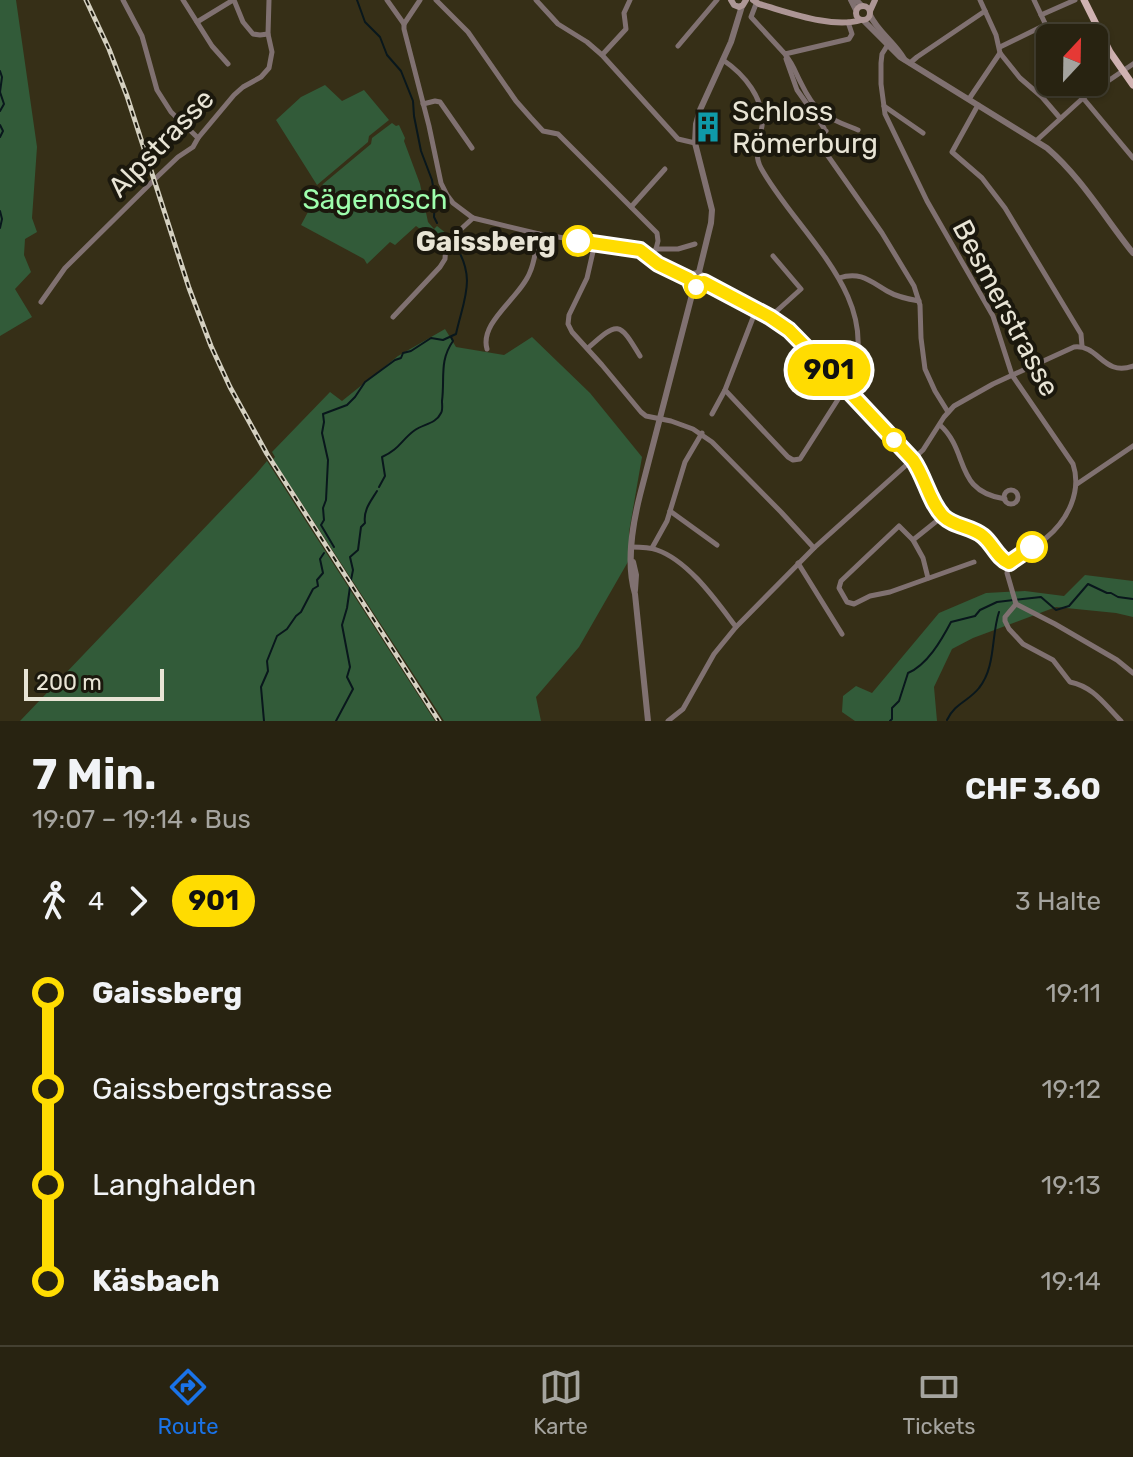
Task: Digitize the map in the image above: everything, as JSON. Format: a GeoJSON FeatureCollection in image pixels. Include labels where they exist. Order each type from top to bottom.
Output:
{"type":"FeatureCollection","features":[{"type":"Feature","properties":{"kind":"main road"},"geometry":{"type":"LineString","coordinates":[[731,2],[759,2],[822,20],[848,22],[873,0]]}},
{"type":"Feature","properties":{"kind":"main road"},"geometry":{"type":"LineString","coordinates":[[1084,0],[1104,41],[1133,85]]}},
{"type":"Feature","properties":{"kind":"street"},"geometry":{"type":"LineString","coordinates":[[123,0],[142,36],[157,90],[171,112],[198,138]]}},
{"type":"Feature","properties":{"kind":"street"},"geometry":{"type":"LineString","coordinates":[[183,0],[212,46],[228,64]]}},
{"type":"Feature","properties":{"kind":"street"},"geometry":{"type":"LineString","coordinates":[[197,22],[234,0],[243,22],[253,34],[268,34]]}},
{"type":"Feature","properties":{"kind":"street","name":"Alpstrasse"},"geometry":{"type":"LineString","coordinates":[[41,302],[65,268],[157,177],[193,147],[237,92],[269,68],[272,52],[268,34],[269,0]]}},
{"type":"Feature","properties":{"kind":"street"},"geometry":{"type":"LineString","coordinates":[[387,0],[404,24],[441,183],[453,203],[473,218],[539,234],[640,250],[658,264],[689,279]]}},
{"type":"Feature","properties":{"kind":"street"},"geometry":{"type":"LineString","coordinates":[[404,24],[420,0]]}},
{"type":"Feature","properties":{"kind":"street"},"geometry":{"type":"LineString","coordinates":[[436,0],[468,32],[516,101],[543,131],[558,134],[657,233],[656,249],[650,256]]}},
{"type":"Feature","properties":{"kind":"street"},"geometry":{"type":"LineString","coordinates":[[536,0],[558,24],[602,55],[678,139],[695,143]]}},
{"type":"Feature","properties":{"kind":"street"},"geometry":{"type":"LineString","coordinates":[[602,55],[626,29],[624,13],[629,0]]}},
{"type":"Feature","properties":{"kind":"street"},"geometry":{"type":"LineString","coordinates":[[678,46],[717,0]]}},
{"type":"Feature","properties":{"kind":"street"},"geometry":{"type":"LineString","coordinates":[[980,0],[1000,50],[1020,78],[1060,118]]}},
{"type":"Feature","properties":{"kind":"street"},"geometry":{"type":"LineString","coordinates":[[1034,0],[1045,24]]}},
{"type":"Feature","properties":{"kind":"street"},"geometry":{"type":"LineString","coordinates":[[1041,15],[1075,0]]}},
{"type":"Feature","properties":{"kind":"street"},"geometry":{"type":"LineString","coordinates":[[731,2],[737,21]]}},
{"type":"Feature","properties":{"kind":"street"},"geometry":{"type":"LineString","coordinates":[[759,2],[751,17],[792,62],[812,103],[822,114],[858,130]]}},
{"type":"Feature","properties":{"kind":"street"},"geometry":{"type":"LineString","coordinates":[[699,272],[712,210],[695,143],[696,124],[735,33],[744,4]]}},
{"type":"Feature","properties":{"kind":"street"},"geometry":{"type":"LineString","coordinates":[[861,10],[907,61],[1037,140],[1058,158],[1131,247]]}},
{"type":"Feature","properties":{"kind":"street"},"geometry":{"type":"LineString","coordinates":[[907,61],[985,11]]}},
{"type":"Feature","properties":{"kind":"street"},"geometry":{"type":"LineString","coordinates":[[786,55],[847,40],[852,34],[848,22]]}},
{"type":"Feature","properties":{"kind":"street"},"geometry":{"type":"LineString","coordinates":[[969,99],[1000,50],[1036,30]]}},
{"type":"Feature","properties":{"kind":"street","name":"Besmerstrasse"},"geometry":{"type":"LineString","coordinates":[[889,44],[882,54],[881,63],[885,114],[927,201],[993,316],[1012,375],[1073,464],[1077,484]]}},
{"type":"Feature","properties":{"kind":"street"},"geometry":{"type":"LineString","coordinates":[[786,55],[797,90],[825,130],[817,139],[908,273],[919,301],[925,369],[948,412]]}},
{"type":"Feature","properties":{"kind":"street"},"geometry":{"type":"LineString","coordinates":[[723,60],[742,76],[758,98],[762,113],[758,164],[839,278],[857,326],[856,365],[846,387],[800,459],[788,457],[725,390]]}},
{"type":"Feature","properties":{"kind":"street"},"geometry":{"type":"LineString","coordinates":[[1037,140],[1083,98],[1133,64]]}},
{"type":"Feature","properties":{"kind":"street"},"geometry":{"type":"LineString","coordinates":[[1083,98],[1133,158]]}},
{"type":"Feature","properties":{"kind":"street"},"geometry":{"type":"LineString","coordinates":[[423,104],[440,102],[472,148]]}},
{"type":"Feature","properties":{"kind":"street"},"geometry":{"type":"LineString","coordinates":[[883,105],[923,133]]}},
{"type":"Feature","properties":{"kind":"street"},"geometry":{"type":"LineString","coordinates":[[978,105],[952,151],[982,178],[1005,208],[1081,334],[1082,346]]}},
{"type":"Feature","properties":{"kind":"street"},"geometry":{"type":"LineString","coordinates":[[631,207],[665,169]]}},
{"type":"Feature","properties":{"kind":"street"},"geometry":{"type":"LineString","coordinates":[[393,317],[440,267],[445,259],[446,243],[473,218]]}},
{"type":"Feature","properties":{"kind":"street"},"geometry":{"type":"LineString","coordinates":[[487,349],[485,338],[490,326],[530,273],[539,234]]}},
{"type":"Feature","properties":{"kind":"street"},"geometry":{"type":"LineString","coordinates":[[595,243],[587,278],[568,320],[572,332],[641,412],[702,433],[814,548]]}},
{"type":"Feature","properties":{"kind":"street"},"geometry":{"type":"LineString","coordinates":[[656,249],[678,249],[695,244]]}},
{"type":"Feature","properties":{"kind":"street"},"geometry":{"type":"LineString","coordinates":[[770,317],[801,289],[773,256]]}},
{"type":"Feature","properties":{"kind":"street"},"geometry":{"type":"LineString","coordinates":[[694,287],[689,279],[691,274],[699,272]]}},
{"type":"Feature","properties":{"kind":"street"},"geometry":{"type":"LineString","coordinates":[[699,272],[704,282]]}},
{"type":"Feature","properties":{"kind":"street"},"geometry":{"type":"LineString","coordinates":[[839,278],[861,276],[896,296],[919,301]]}},
{"type":"Feature","properties":{"kind":"street"},"geometry":{"type":"LineString","coordinates":[[694,287],[704,282]]}},
{"type":"Feature","properties":{"kind":"street"},"geometry":{"type":"LineString","coordinates":[[704,282],[770,317],[800,340],[913,460],[943,516],[980,533],[1009,563]]}},
{"type":"Feature","properties":{"kind":"street"},"geometry":{"type":"LineString","coordinates":[[648,721],[635,594],[630,575],[631,547],[636,513],[694,287]]}},
{"type":"Feature","properties":{"kind":"street"},"geometry":{"type":"LineString","coordinates":[[712,414],[725,390],[756,310]]}},
{"type":"Feature","properties":{"kind":"street"},"geometry":{"type":"LineString","coordinates":[[588,348],[607,330],[616,329],[628,336],[640,356]]}},
{"type":"Feature","properties":{"kind":"street"},"geometry":{"type":"LineString","coordinates":[[668,721],[683,709],[714,654],[736,627],[798,563],[913,460],[928,444],[948,412],[963,400],[1074,347],[1082,346],[1110,367],[1123,369],[1133,366]]}},
{"type":"Feature","properties":{"kind":"street"},"geometry":{"type":"LineString","coordinates":[[940,425],[948,433],[972,485],[982,492],[1005,499]]}},
{"type":"Feature","properties":{"kind":"street"},"geometry":{"type":"LineString","coordinates":[[652,548],[663,530],[685,462],[702,433]]}},
{"type":"Feature","properties":{"kind":"street"},"geometry":{"type":"LineString","coordinates":[[1121,721],[1093,692],[1083,685],[1070,682],[1053,660],[1023,644],[1009,629],[1005,617],[1014,600],[1007,573],[1009,563],[1054,531],[1074,499],[1077,484],[1133,446]]}},
{"type":"Feature","properties":{"kind":"street"},"geometry":{"type":"LineString","coordinates":[[670,511],[717,545]]}},
{"type":"Feature","properties":{"kind":"street"},"geometry":{"type":"LineString","coordinates":[[913,540],[943,516]]}},
{"type":"Feature","properties":{"kind":"street"},"geometry":{"type":"LineString","coordinates":[[928,578],[923,558],[902,524],[841,581],[839,588],[847,602],[854,604],[974,562]]}},
{"type":"Feature","properties":{"kind":"street"},"geometry":{"type":"LineString","coordinates":[[631,547],[652,548],[668,555],[702,582],[736,627]]}},
{"type":"Feature","properties":{"kind":"street"},"geometry":{"type":"LineString","coordinates":[[798,563],[842,634]]}},
{"type":"Feature","properties":{"kind":"street"},"geometry":{"type":"LineString","coordinates":[[1014,600],[1117,660],[1133,673]]}},
{"type":"Feature","properties":{"kind":"green space"},"geometry":{"type":"Polygon","coordinates":[[[0,0],[16,0],[37,147],[32,218],[37,232],[25,239],[24,255],[31,272],[15,289],[32,317],[0,336],[0,0]]]}},
{"type":"Feature","properties":{"kind":"green space"},"geometry":{"type":"Polygon","coordinates":[[[325,85],[342,101],[364,90],[389,120],[317,185],[276,120],[301,97],[325,85]]]}},
{"type":"Feature","properties":{"kind":"green space","name":"Sägenösch"},"geometry":{"type":"Polygon","coordinates":[[[392,123],[399,125],[405,138],[428,222],[434,229],[437,226],[447,234],[441,244],[416,226],[395,245],[390,242],[367,264],[364,259],[301,225],[323,184],[392,123]]]}},
{"type":"Feature","properties":{"kind":"green space"},"geometry":{"type":"Polygon","coordinates":[[[445,329],[456,347],[504,355],[532,337],[590,393],[642,457],[629,532],[629,560],[579,647],[536,697],[541,721],[444,721],[273,459],[272,452],[330,392],[342,401],[398,356],[445,329]]]}},
{"type":"Feature","properties":{"kind":"green space"},"geometry":{"type":"Polygon","coordinates":[[[267,461],[435,721],[20,721],[256,474],[267,461]]]}},
{"type":"Feature","properties":{"kind":"green space"},"geometry":{"type":"Polygon","coordinates":[[[1085,575],[1133,581],[1133,617],[1056,607],[952,649],[934,687],[937,721],[855,721],[842,712],[843,696],[856,686],[872,693],[939,613],[986,593],[1025,591],[1064,596],[1085,575]]]}},
{"type":"Feature","properties":{"kind":"waterway"},"geometry":{"type":"LineString","coordinates":[[357,0],[365,22],[380,37],[387,55],[401,71],[413,101],[421,151],[432,180],[437,223]]}},
{"type":"Feature","properties":{"kind":"waterway"},"geometry":{"type":"LineString","coordinates":[[0,71],[0,92],[4,104],[0,111]]}},
{"type":"Feature","properties":{"kind":"waterway"},"geometry":{"type":"LineString","coordinates":[[0,125],[3,131],[0,137]]}},
{"type":"Feature","properties":{"kind":"waterway"},"geometry":{"type":"LineString","coordinates":[[0,211],[0,228]]}},
{"type":"Feature","properties":{"kind":"waterway"},"geometry":{"type":"LineString","coordinates":[[334,547],[321,525],[324,520],[328,460],[322,433],[323,414],[347,405],[365,382],[401,358],[403,353],[431,338],[443,340],[456,334],[467,278],[454,243]]}},
{"type":"Feature","properties":{"kind":"waterway"},"geometry":{"type":"LineString","coordinates":[[379,487],[385,476],[382,457],[442,412],[444,363],[453,341],[451,337]]}},
{"type":"Feature","properties":{"kind":"waterway"},"geometry":{"type":"LineString","coordinates":[[351,580],[353,570],[350,557],[358,550],[366,510],[377,491]]}},
{"type":"Feature","properties":{"kind":"waterway"},"geometry":{"type":"LineString","coordinates":[[264,721],[261,687],[268,671],[267,661],[277,636],[301,612],[313,589],[318,586],[317,580],[323,573],[320,559],[324,553]]}},
{"type":"Feature","properties":{"kind":"waterway"},"geometry":{"type":"LineString","coordinates":[[890,721],[892,708],[899,701],[908,673],[927,658],[951,622],[975,616],[997,602],[1041,597],[1056,610],[1069,606],[1088,584],[1118,597],[1133,599]]}},
{"type":"Feature","properties":{"kind":"waterway"},"geometry":{"type":"LineString","coordinates":[[336,721],[353,689],[347,677],[350,667],[342,625],[350,587]]}},
{"type":"Feature","properties":{"kind":"waterway"},"geometry":{"type":"LineString","coordinates":[[947,720],[984,680],[991,661],[999,612]]}},
{"type":"Feature","properties":{"kind":"railway"},"geometry":{"type":"LineString","coordinates":[[86,0],[127,96],[189,288],[230,387],[267,454],[439,721]]}},
{"type":"Feature","properties":{"kind":"bus line","name":"901"},"geometry":{"type":"LineString","coordinates":[[578,241],[640,250],[658,264],[689,279],[692,286],[697,287],[704,282],[770,317],[800,340],[913,460],[937,508],[947,519],[980,533],[1009,563],[1032,547]]}},
{"type":"Feature","properties":{"kind":"place","name":"Schloss Römerburg"},"geometry":{"type":"Point","coordinates":[708,127]}},
{"type":"Feature","properties":{"kind":"place","name":"Gaissberg"},"geometry":{"type":"Point","coordinates":[578,241]}}]}
